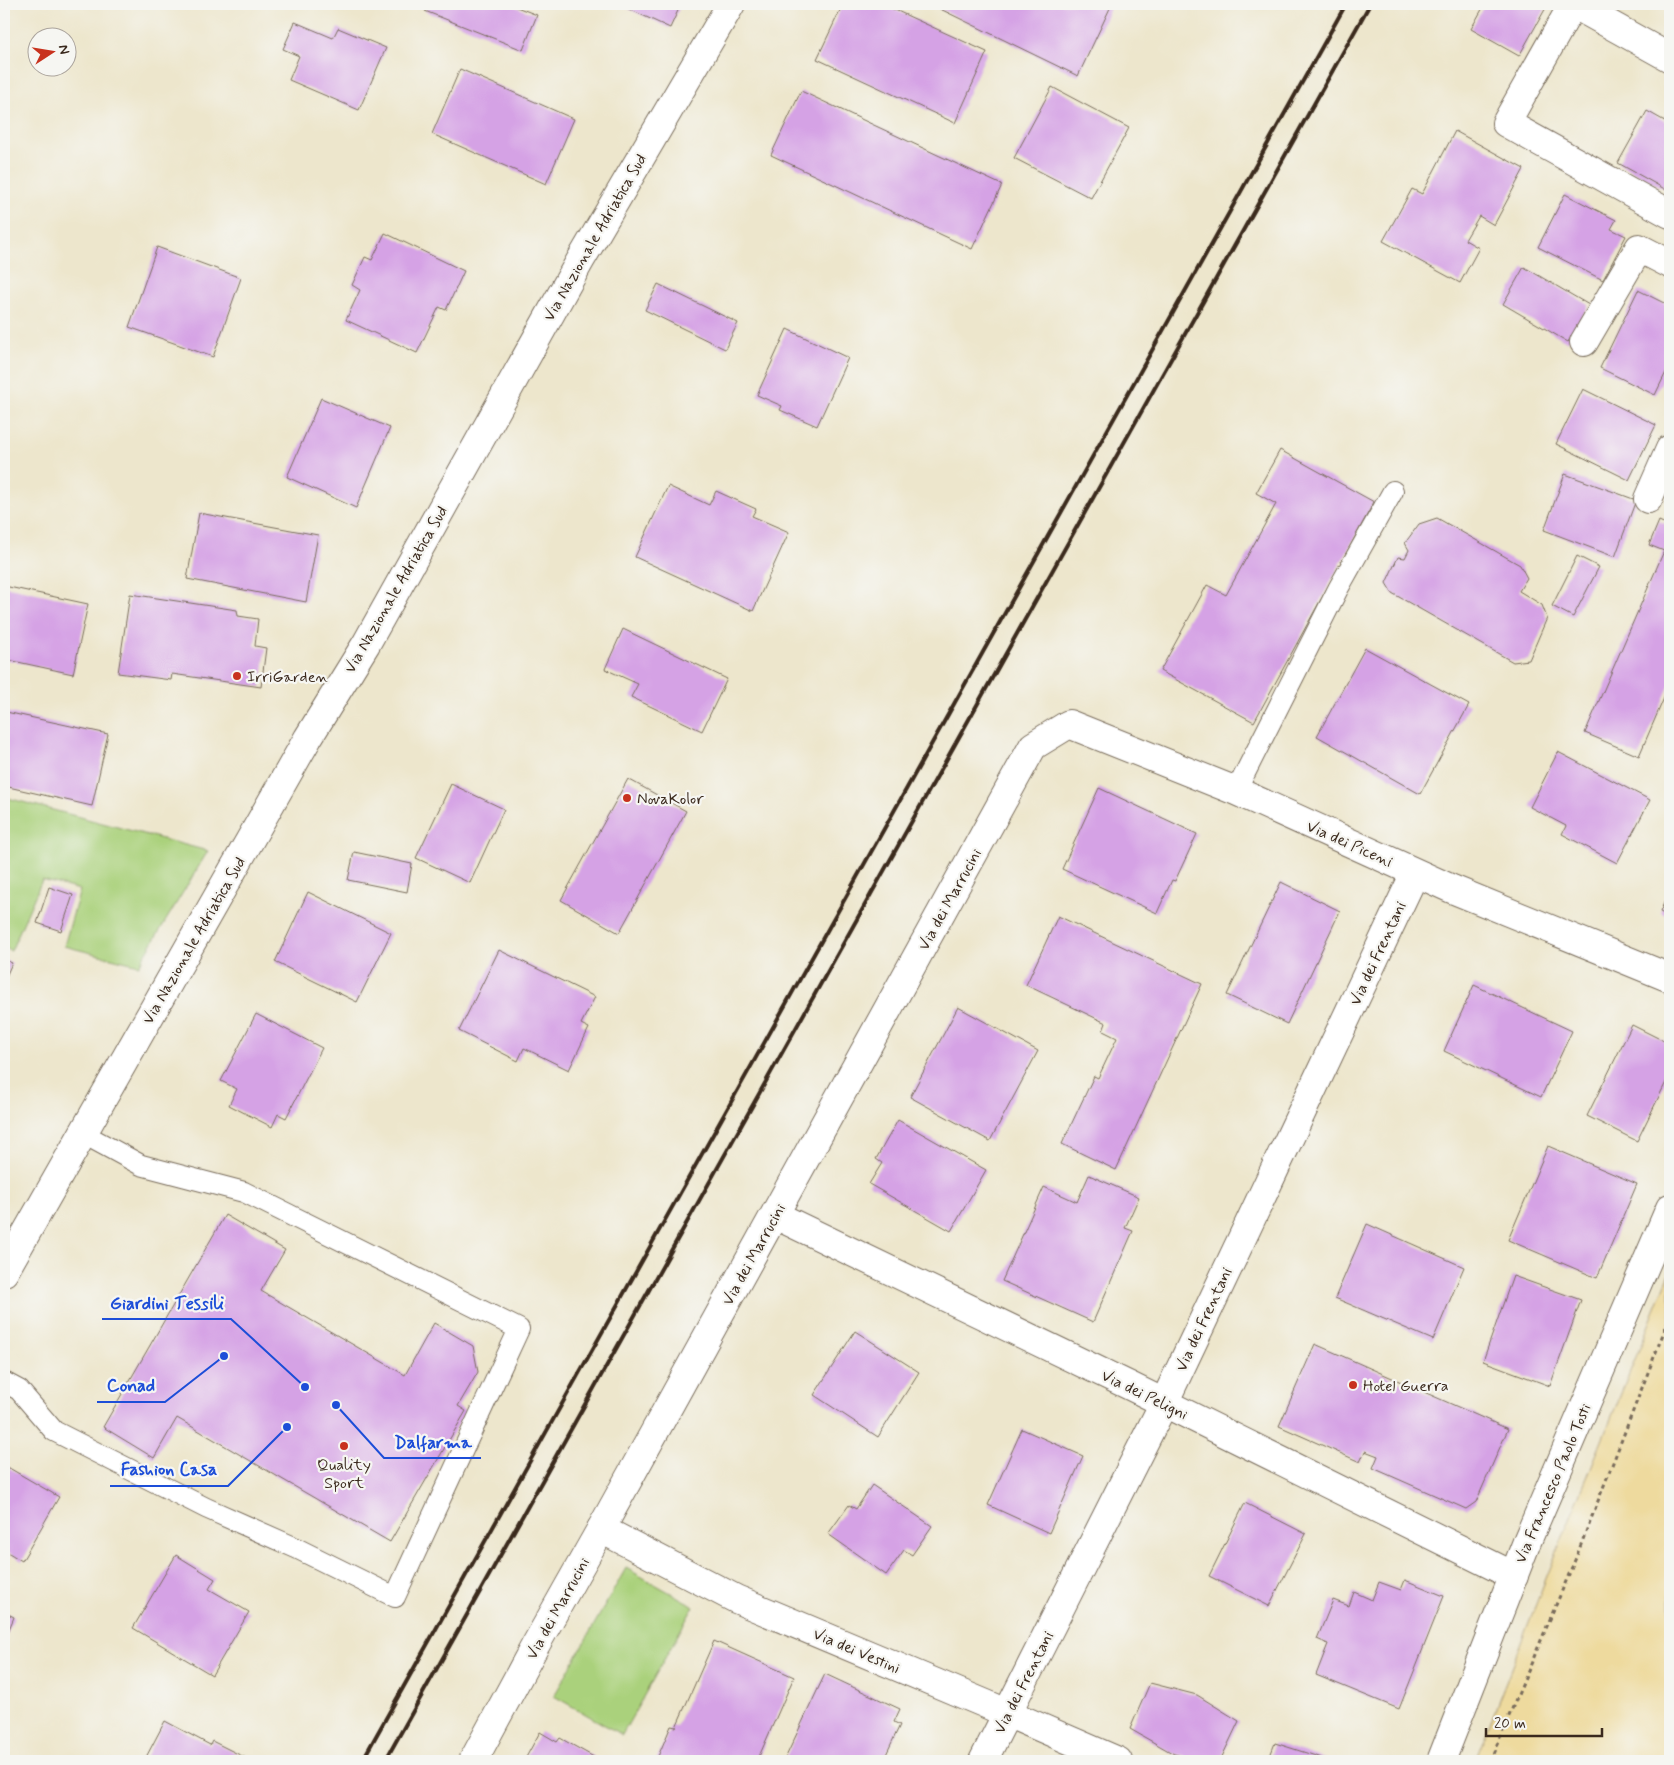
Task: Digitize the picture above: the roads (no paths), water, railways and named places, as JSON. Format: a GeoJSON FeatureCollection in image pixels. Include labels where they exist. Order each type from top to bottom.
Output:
{"type":"FeatureCollection","features":[{"type":"Feature","properties":{"kind":"street","name":"Via Nazionale Adriatica Sud"},"geometry":{"type":"LineString","coordinates":[[7,1258],[82,1133],[308,738],[366,644],[584,253],[731,4]]}},
{"type":"Feature","properties":{"kind":"street"},"geometry":{"type":"LineString","coordinates":[[1670,58],[1573,4],[1506,122],[1670,214]]}},
{"type":"Feature","properties":{"kind":"street"},"geometry":{"type":"LineString","coordinates":[[1584,342],[1640,248],[1670,264]]}},
{"type":"Feature","properties":{"kind":"street"},"geometry":{"type":"LineString","coordinates":[[1648,499],[1670,449]]}},
{"type":"Feature","properties":{"kind":"street","name":"Via dei Piceni"},"geometry":{"type":"LineString","coordinates":[[1033,746],[1068,724],[1236,791],[1415,873],[1670,978]]}},
{"type":"Feature","properties":{"kind":"street","name":"Via dei Marrucini"},"geometry":{"type":"LineString","coordinates":[[472,1761],[1033,746]]}},
{"type":"Feature","properties":{"kind":"street","name":"Via dei Frentani"},"geometry":{"type":"LineString","coordinates":[[983,1761],[1164,1403],[1415,873]]}},
{"type":"Feature","properties":{"kind":"street","name":"Via Francesco Paolo Tosti"},"geometry":{"type":"LineString","coordinates":[[1442,1761],[1528,1539],[1670,1208]]}},
{"type":"Feature","properties":{"kind":"street","name":"Via dei Peligni"},"geometry":{"type":"LineString","coordinates":[[775,1215],[1164,1403],[1514,1576]]}},
{"type":"Feature","properties":{"kind":"street","name":"Via dei Vestini"},"geometry":{"type":"LineString","coordinates":[[601,1529],[736,1599],[1118,1761]]}},
{"type":"Feature","properties":{"kind":"lane"},"geometry":{"type":"LineString","coordinates":[[1236,791],[1338,589],[1393,491]]}},
{"type":"Feature","properties":{"kind":"lane"},"geometry":{"type":"LineString","coordinates":[[4,1382],[19,1390],[54,1431],[206,1508],[296,1548],[395,1597],[519,1330],[244,1192],[142,1165],[82,1133]]}},
{"type":"Feature","properties":{"kind":"railway"},"geometry":{"type":"LineString","coordinates":[[362,1761],[1346,4]]}},
{"type":"Feature","properties":{"kind":"railway"},"geometry":{"type":"LineString","coordinates":[[385,1761],[1370,4]]}},
{"type":"Feature","properties":{"kind":"place","name":"IrriGarden"},"geometry":{"type":"Point","coordinates":[237,676]}},
{"type":"Feature","properties":{"kind":"place","name":"NovaKolor"},"geometry":{"type":"Point","coordinates":[627,798]}},
{"type":"Feature","properties":{"kind":"place","name":"Conad"},"geometry":{"type":"Point","coordinates":[224,1356]}},
{"type":"Feature","properties":{"kind":"place","name":"Hotel Guerra"},"geometry":{"type":"Point","coordinates":[1353,1385]}},
{"type":"Feature","properties":{"kind":"place","name":"Giardini Tessili"},"geometry":{"type":"Point","coordinates":[305,1387]}},
{"type":"Feature","properties":{"kind":"place","name":"Dalfarma"},"geometry":{"type":"Point","coordinates":[336,1405]}},
{"type":"Feature","properties":{"kind":"place","name":"Fashion Casa"},"geometry":{"type":"Point","coordinates":[287,1427]}},
{"type":"Feature","properties":{"kind":"place","name":"Quality Sport"},"geometry":{"type":"Point","coordinates":[344,1446]}}]}
